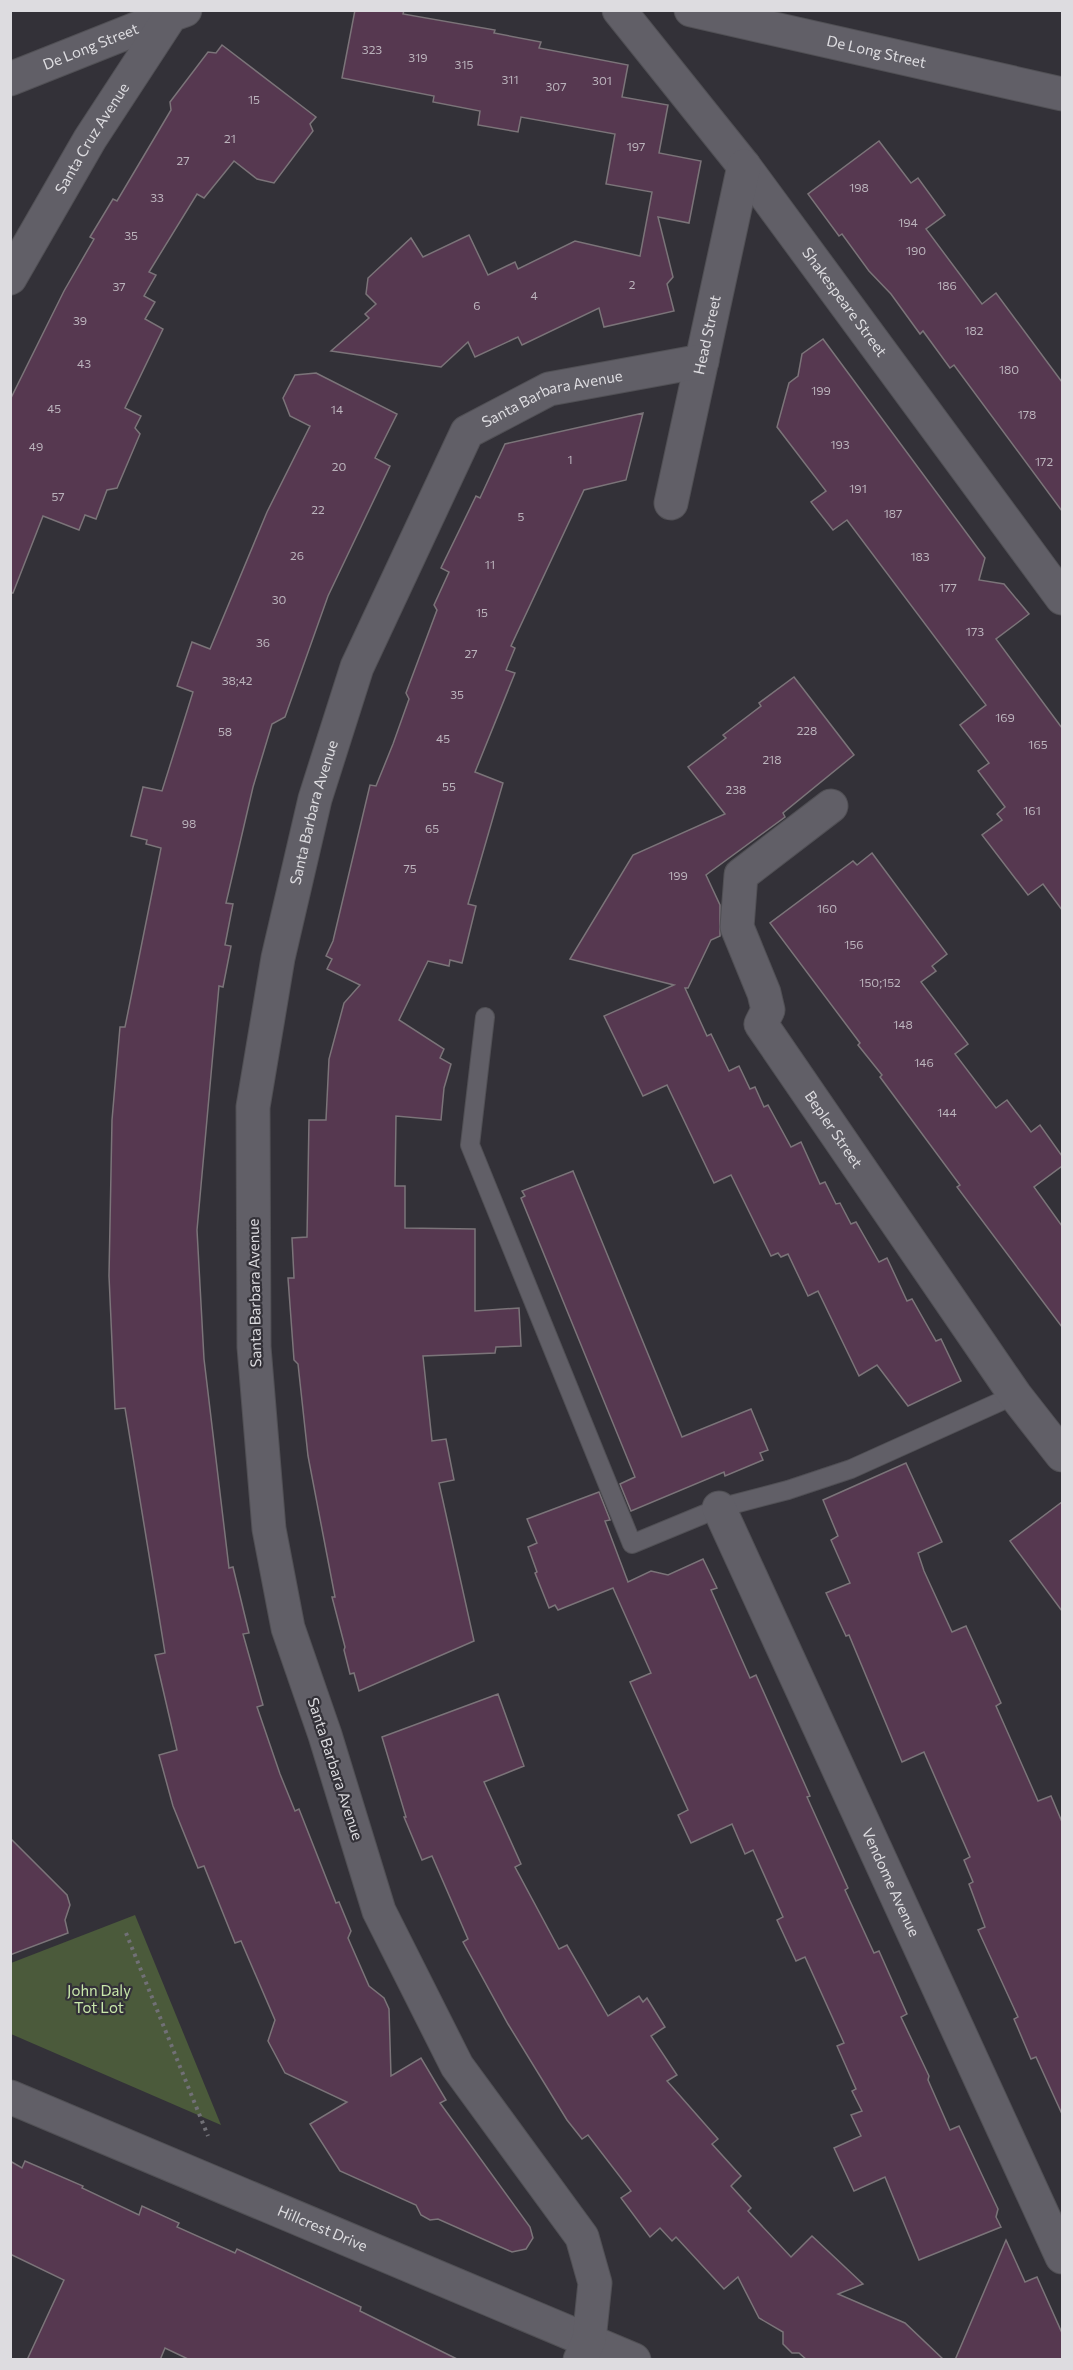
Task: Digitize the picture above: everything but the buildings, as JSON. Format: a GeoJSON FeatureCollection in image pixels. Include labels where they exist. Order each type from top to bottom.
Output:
{"type":"FeatureCollection","features":[{"type":"Feature","properties":{"kind":"street","name":"Shakespeare Street"},"geometry":{"type":"LineString","coordinates":[[619,10],[744,166],[1062,598]]}},
{"type":"Feature","properties":{"kind":"street","name":"De Long Street"},"geometry":{"type":"LineString","coordinates":[[691,10],[774,19],[1062,94]]}},
{"type":"Feature","properties":{"kind":"street","name":"De Long Street"},"geometry":{"type":"LineString","coordinates":[[10,79],[178,13]]}},
{"type":"Feature","properties":{"kind":"street","name":"Santa Cruz Avenue"},"geometry":{"type":"LineString","coordinates":[[10,278],[90,139],[178,13]]}},
{"type":"Feature","properties":{"kind":"street","name":"Head Street"},"geometry":{"type":"LineString","coordinates":[[671,502],[744,166]]}},
{"type":"Feature","properties":{"kind":"street","name":"Santa Barbara Avenue"},"geometry":{"type":"LineString","coordinates":[[584,2350],[595,2283],[582,2237],[457,2066],[379,1911],[325,1735],[288,1628],[269,1529],[254,1347],[253,1107],[278,958],[310,822],[357,667],[467,432],[549,389],[702,361]]}},
{"type":"Feature","properties":{"kind":"street","name":"Bepler Street"},"geometry":{"type":"LineString","coordinates":[[831,806],[741,875],[737,927],[764,993],[768,1010],[761,1024],[1015,1395],[1062,1455]]}},
{"type":"Feature","properties":{"kind":"street","name":"Vendome Avenue"},"geometry":{"type":"LineString","coordinates":[[718,1508],[1062,2257]]}},
{"type":"Feature","properties":{"kind":"street","name":"Hillcrest Drive"},"geometry":{"type":"LineString","coordinates":[[10,2097],[584,2350],[634,2360]]}},
{"type":"Feature","properties":{"kind":"lane"},"geometry":{"type":"LineString","coordinates":[[485,1017],[470,1145],[632,1544],[718,1508],[788,1490],[851,1469],[1015,1395]]}},
{"type":"Feature","properties":{"kind":"path"},"geometry":{"type":"LineString","coordinates":[[126,1933],[208,2136]]}},
{"type":"Feature","properties":{"kind":"green space","name":"John Daly Tot Lot"},"geometry":{"type":"Polygon","coordinates":[[[135,1915],[221,2125],[11,2034],[11,1963],[135,1915]]]}}]}
